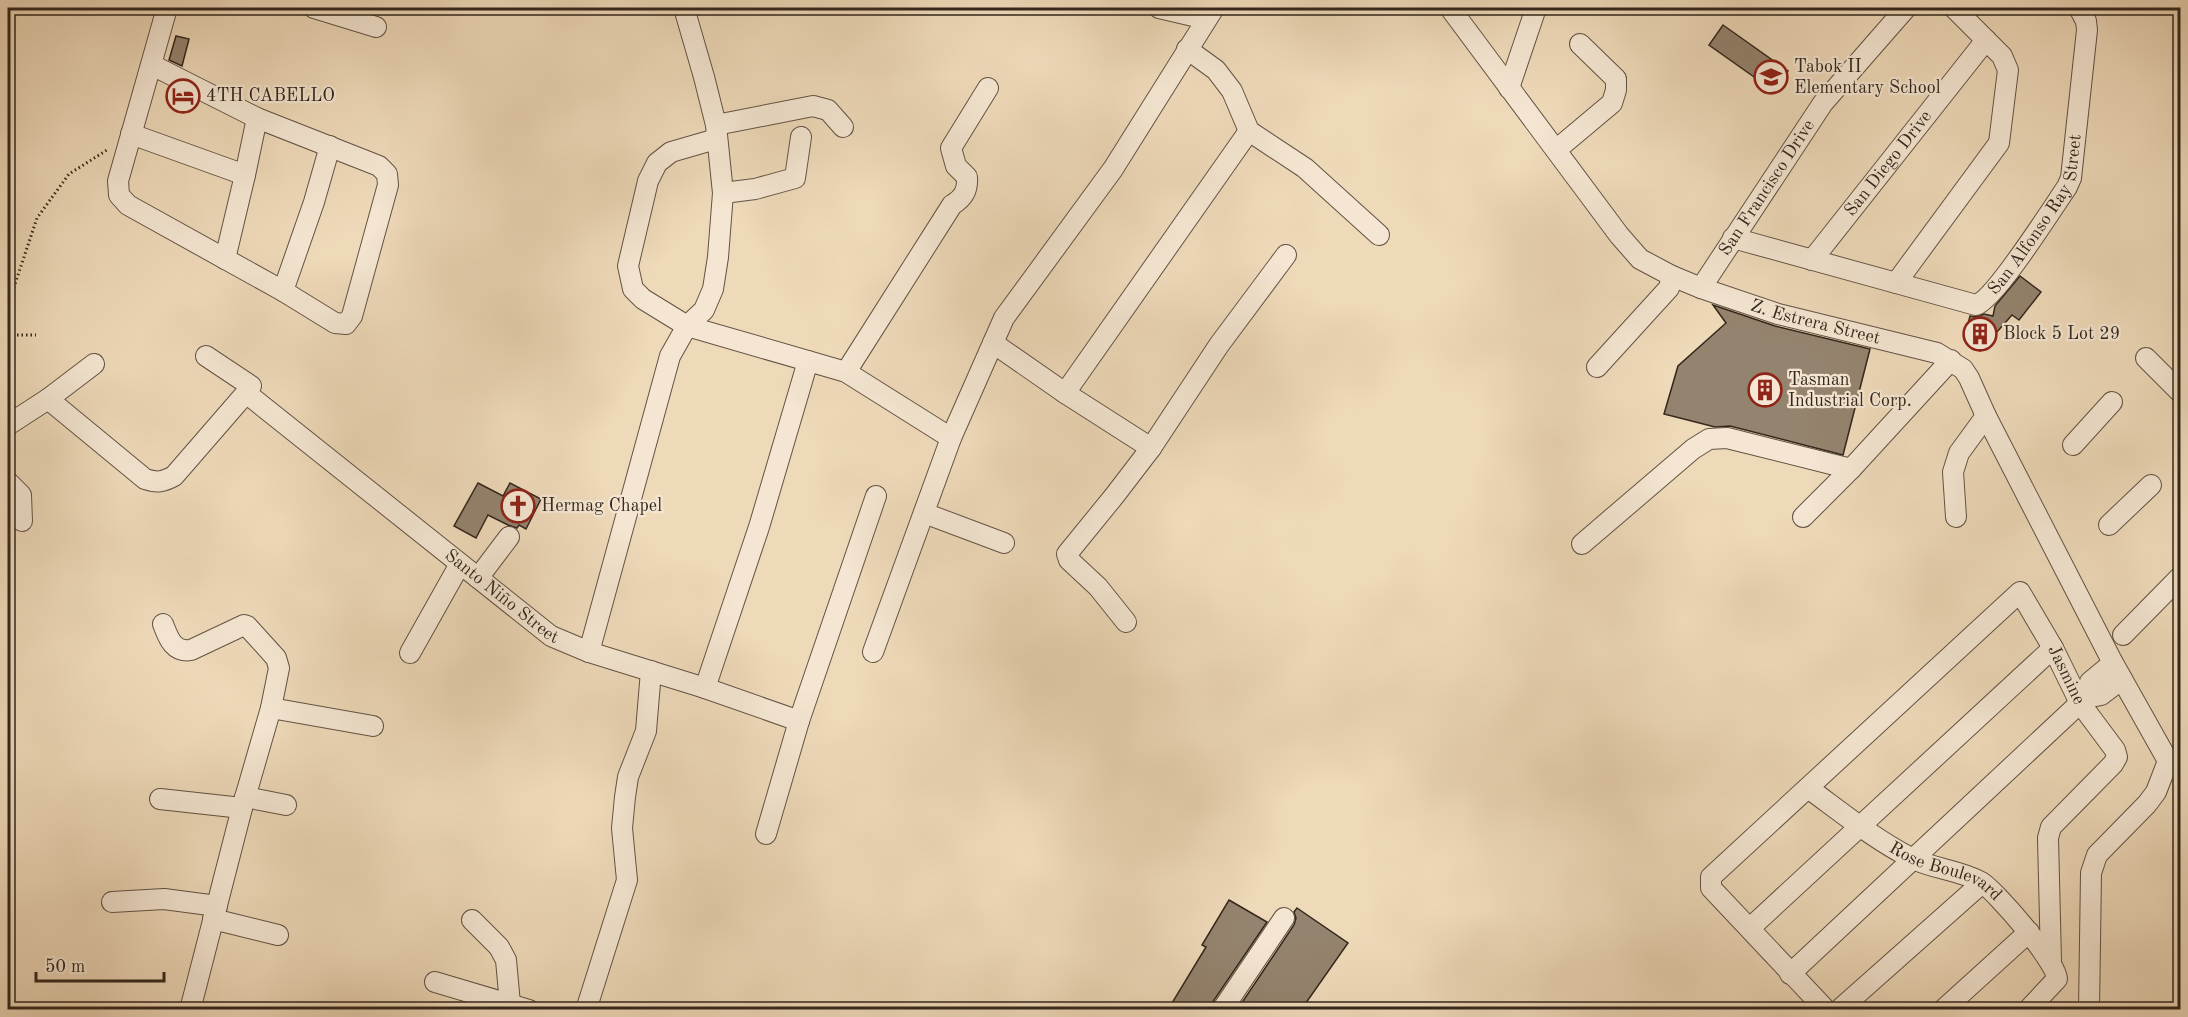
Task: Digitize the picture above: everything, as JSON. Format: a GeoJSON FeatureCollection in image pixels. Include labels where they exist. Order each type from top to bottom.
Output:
{"type":"FeatureCollection","features":[{"type":"Feature","properties":{"kind":"street"},"geometry":{"type":"LineString","coordinates":[[152,65],[257,118],[378,166],[387,174],[388,185],[352,316],[346,324],[335,323],[283,291],[128,205],[119,195],[118,181],[167,8]]}},
{"type":"Feature","properties":{"kind":"street"},"geometry":{"type":"LineString","coordinates":[[314,8],[376,27]]}},
{"type":"Feature","properties":{"kind":"street"},"geometry":{"type":"LineString","coordinates":[[589,652],[670,356],[687,327],[704,310],[713,289],[718,257],[723,193],[716,132],[704,77],[684,8]]}},
{"type":"Feature","properties":{"kind":"street"},"geometry":{"type":"LineString","coordinates":[[873,652],[951,438],[1004,318],[1113,169],[1210,14],[1159,8]]}},
{"type":"Feature","properties":{"kind":"street","name":"Z. Estrera Street"},"geometry":{"type":"LineString","coordinates":[[1450,8],[1619,235],[1640,259],[1701,288],[1778,314],[1937,353],[1963,369],[2118,671],[2174,756]]}},
{"type":"Feature","properties":{"kind":"street"},"geometry":{"type":"LineString","coordinates":[[1509,88],[1536,8]]}},
{"type":"Feature","properties":{"kind":"street","name":"San Francisco Drive"},"geometry":{"type":"LineString","coordinates":[[1701,288],[1823,103],[1906,8]]}},
{"type":"Feature","properties":{"kind":"street"},"geometry":{"type":"LineString","coordinates":[[1896,283],[1999,143],[2008,70],[2002,56],[1954,8]]}},
{"type":"Feature","properties":{"kind":"street","name":"San Alfonso Ray Street"},"geometry":{"type":"LineString","coordinates":[[1733,238],[1976,305],[1982,303],[2005,275],[2067,188],[2073,164],[2087,30],[2086,21],[2079,8]]}},
{"type":"Feature","properties":{"kind":"street","name":"San Diego Drive"},"geometry":{"type":"LineString","coordinates":[[1812,260],[1986,40]]}},
{"type":"Feature","properties":{"kind":"street"},"geometry":{"type":"LineString","coordinates":[[1556,150],[1612,103],[1616,90],[1616,79],[1580,44]]}},
{"type":"Feature","properties":{"kind":"street"},"geometry":{"type":"LineString","coordinates":[[1187,49],[1216,70],[1232,91],[1249,131],[1305,168],[1379,235]]}},
{"type":"Feature","properties":{"kind":"street"},"geometry":{"type":"LineString","coordinates":[[846,372],[952,205],[961,200],[967,189],[967,177],[956,166],[951,148],[988,88]]}},
{"type":"Feature","properties":{"kind":"street"},"geometry":{"type":"LineString","coordinates":[[843,127],[828,110],[813,106],[716,132],[671,152],[657,164],[648,180],[628,266],[633,289],[643,299],[687,327],[846,372],[951,438]]}},
{"type":"Feature","properties":{"kind":"street"},"geometry":{"type":"LineString","coordinates":[[225,259],[257,118]]}},
{"type":"Feature","properties":{"kind":"street"},"geometry":{"type":"LineString","coordinates":[[1065,393],[1249,131]]}},
{"type":"Feature","properties":{"kind":"street"},"geometry":{"type":"LineString","coordinates":[[131,134],[244,175]]}},
{"type":"Feature","properties":{"kind":"street"},"geometry":{"type":"LineString","coordinates":[[723,193],[755,189],[795,178],[801,137]]}},
{"type":"Feature","properties":{"kind":"street"},"geometry":{"type":"LineString","coordinates":[[283,291],[314,202],[330,146]]}},
{"type":"Feature","properties":{"kind":"street"},"geometry":{"type":"LineString","coordinates":[[1126,622],[1098,586],[1069,560],[1067,555],[1151,448],[1219,345],[1286,255]]}},
{"type":"Feature","properties":{"kind":"street"},"geometry":{"type":"LineString","coordinates":[[1597,367],[1669,288],[1672,276]]}},
{"type":"Feature","properties":{"kind":"street"},"geometry":{"type":"LineString","coordinates":[[993,343],[1151,448]]}},
{"type":"Feature","properties":{"kind":"street","name":"Santo Niño Street"},"geometry":{"type":"LineString","coordinates":[[206,356],[251,386],[246,393],[551,636],[589,652],[705,688],[800,721]]}},
{"type":"Feature","properties":{"kind":"street"},"geometry":{"type":"LineString","coordinates":[[2146,358],[2181,392]]}},
{"type":"Feature","properties":{"kind":"street"},"geometry":{"type":"LineString","coordinates":[[1803,517],[1851,469],[1951,360]]}},
{"type":"Feature","properties":{"kind":"street"},"geometry":{"type":"LineString","coordinates":[[705,688],[759,526],[808,361]]}},
{"type":"Feature","properties":{"kind":"street"},"geometry":{"type":"LineString","coordinates":[[8,425],[48,399],[94,364]]}},
{"type":"Feature","properties":{"kind":"street"},"geometry":{"type":"LineString","coordinates":[[48,399],[145,479],[155,483],[164,482],[174,476],[246,393]]}},
{"type":"Feature","properties":{"kind":"street"},"geometry":{"type":"LineString","coordinates":[[2073,445],[2112,402]]}},
{"type":"Feature","properties":{"kind":"street"},"geometry":{"type":"LineString","coordinates":[[1956,517],[1953,472],[1959,453],[1986,417]]}},
{"type":"Feature","properties":{"kind":"street"},"geometry":{"type":"LineString","coordinates":[[1582,544],[1693,449],[1709,439],[1726,438],[1851,469]]}},
{"type":"Feature","properties":{"kind":"street"},"geometry":{"type":"LineString","coordinates":[[8,482],[21,495],[22,521]]}},
{"type":"Feature","properties":{"kind":"street"},"geometry":{"type":"LineString","coordinates":[[2109,525],[2151,485]]}},
{"type":"Feature","properties":{"kind":"street"},"geometry":{"type":"LineString","coordinates":[[766,834],[800,721],[876,496]]}},
{"type":"Feature","properties":{"kind":"street"},"geometry":{"type":"LineString","coordinates":[[924,513],[1004,543]]}},
{"type":"Feature","properties":{"kind":"street"},"geometry":{"type":"LineString","coordinates":[[478,578],[509,537]]}},
{"type":"Feature","properties":{"kind":"street"},"geometry":{"type":"LineString","coordinates":[[410,652],[460,564]]}},
{"type":"Feature","properties":{"kind":"street"},"geometry":{"type":"LineString","coordinates":[[2123,635],[2181,577]]}},
{"type":"Feature","properties":{"kind":"street","name":"Jasmine"},"geometry":{"type":"LineString","coordinates":[[1808,788],[2020,592],[2115,750],[2117,757],[2113,764],[2051,827],[2048,838],[2054,970]]}},
{"type":"Feature","properties":{"kind":"street"},"geometry":{"type":"LineString","coordinates":[[163,624],[175,647],[184,651],[244,626],[252,630],[272,653],[278,664],[271,708],[190,1010]]}},
{"type":"Feature","properties":{"kind":"street"},"geometry":{"type":"LineString","coordinates":[[1750,928],[2053,648]]}},
{"type":"Feature","properties":{"kind":"street"},"geometry":{"type":"LineString","coordinates":[[586,1010],[627,880],[622,828],[624,797],[628,777],[646,731],[651,671]]}},
{"type":"Feature","properties":{"kind":"street"},"geometry":{"type":"LineString","coordinates":[[1791,974],[2083,700],[2090,682],[2118,671]]}},
{"type":"Feature","properties":{"kind":"street"},"geometry":{"type":"LineString","coordinates":[[271,708],[372,726]]}},
{"type":"Feature","properties":{"kind":"street"},"geometry":{"type":"LineString","coordinates":[[2089,1010],[2091,873],[2097,855],[2147,804],[2156,792],[2174,756]]}},
{"type":"Feature","properties":{"kind":"street"},"geometry":{"type":"LineString","coordinates":[[1808,788],[1711,877],[1711,888],[1826,1010]]}},
{"type":"Feature","properties":{"kind":"street","name":"Rose Boulevard"},"geometry":{"type":"LineString","coordinates":[[1808,788],[1860,826],[1912,859],[1982,883],[2029,932],[2054,970]]}},
{"type":"Feature","properties":{"kind":"street"},"geometry":{"type":"LineString","coordinates":[[160,800],[286,805]]}},
{"type":"Feature","properties":{"kind":"street"},"geometry":{"type":"LineString","coordinates":[[1839,1010],[1982,883]]}},
{"type":"Feature","properties":{"kind":"street"},"geometry":{"type":"LineString","coordinates":[[112,902],[164,899],[215,913],[278,935]]}},
{"type":"Feature","properties":{"kind":"street"},"geometry":{"type":"LineString","coordinates":[[1222,1010],[1284,918]]}},
{"type":"Feature","properties":{"kind":"street"},"geometry":{"type":"LineString","coordinates":[[472,920],[499,947],[507,960],[519,1007]]}},
{"type":"Feature","properties":{"kind":"street"},"geometry":{"type":"LineString","coordinates":[[1943,1010],[2029,932]]}},
{"type":"Feature","properties":{"kind":"street"},"geometry":{"type":"LineString","coordinates":[[2028,1010],[2054,970]]}},
{"type":"Feature","properties":{"kind":"street"},"geometry":{"type":"LineString","coordinates":[[435,982],[519,1007]]}},
{"type":"Feature","properties":{"kind":"path"},"geometry":{"type":"LineString","coordinates":[[8,305],[37,218],[69,174],[131,134]]}},
{"type":"Feature","properties":{"kind":"path"},"geometry":{"type":"LineString","coordinates":[[8,335],[36,335]]}},
{"type":"Feature","properties":{"kind":"building"},"geometry":{"type":"Polygon","coordinates":[[[1723,25],[1788,71],[1774,91],[1709,45],[1723,25]]]}},
{"type":"Feature","properties":{"kind":"building"},"geometry":{"type":"Polygon","coordinates":[[[176,36],[189,39],[182,66],[169,60],[176,36]]]}},
{"type":"Feature","properties":{"kind":"building"},"geometry":{"type":"Polygon","coordinates":[[[2020,276],[2041,292],[2019,320],[2012,315],[1980,351],[1964,339],[1970,316],[1977,317],[1984,314],[1993,316],[1995,306],[2020,276]]]}},
{"type":"Feature","properties":{"kind":"building","name":"Tasman Industrial Corp."},"geometry":{"type":"Polygon","coordinates":[[[1713,305],[1775,326],[1870,349],[1843,455],[1730,426],[1715,427],[1664,414],[1678,366],[1726,323],[1713,305]]]}},
{"type":"Feature","properties":{"kind":"building"},"geometry":{"type":"Polygon","coordinates":[[[478,483],[503,496],[510,483],[541,499],[526,529],[519,525],[517,528],[508,525],[488,515],[476,538],[454,526],[478,483]]]}},
{"type":"Feature","properties":{"kind":"building"},"geometry":{"type":"Polygon","coordinates":[[[1229,900],[1267,922],[1212,1003],[1210,1010],[1183,1010],[1172,1003],[1206,947],[1202,945],[1229,900]]]}},
{"type":"Feature","properties":{"kind":"building"},"geometry":{"type":"Polygon","coordinates":[[[1297,908],[1348,943],[1301,1010],[1237,1010],[1294,925],[1296,918],[1294,912],[1297,908]]]}},
{"type":"Feature","properties":{"kind":"place","name":"Tabok II Elementary School"},"geometry":{"type":"Point","coordinates":[1771,77]}},
{"type":"Feature","properties":{"kind":"place","name":"4TH CABELLO"},"geometry":{"type":"Point","coordinates":[183,96]}},
{"type":"Feature","properties":{"kind":"place","name":"Block 5 Lot 29"},"geometry":{"type":"Point","coordinates":[1980,334]}},
{"type":"Feature","properties":{"kind":"place","name":"Tasman Industrial Corp."},"geometry":{"type":"Point","coordinates":[1765,390]}},
{"type":"Feature","properties":{"kind":"place","name":"Hermag Chapel"},"geometry":{"type":"Point","coordinates":[518,506]}}]}
